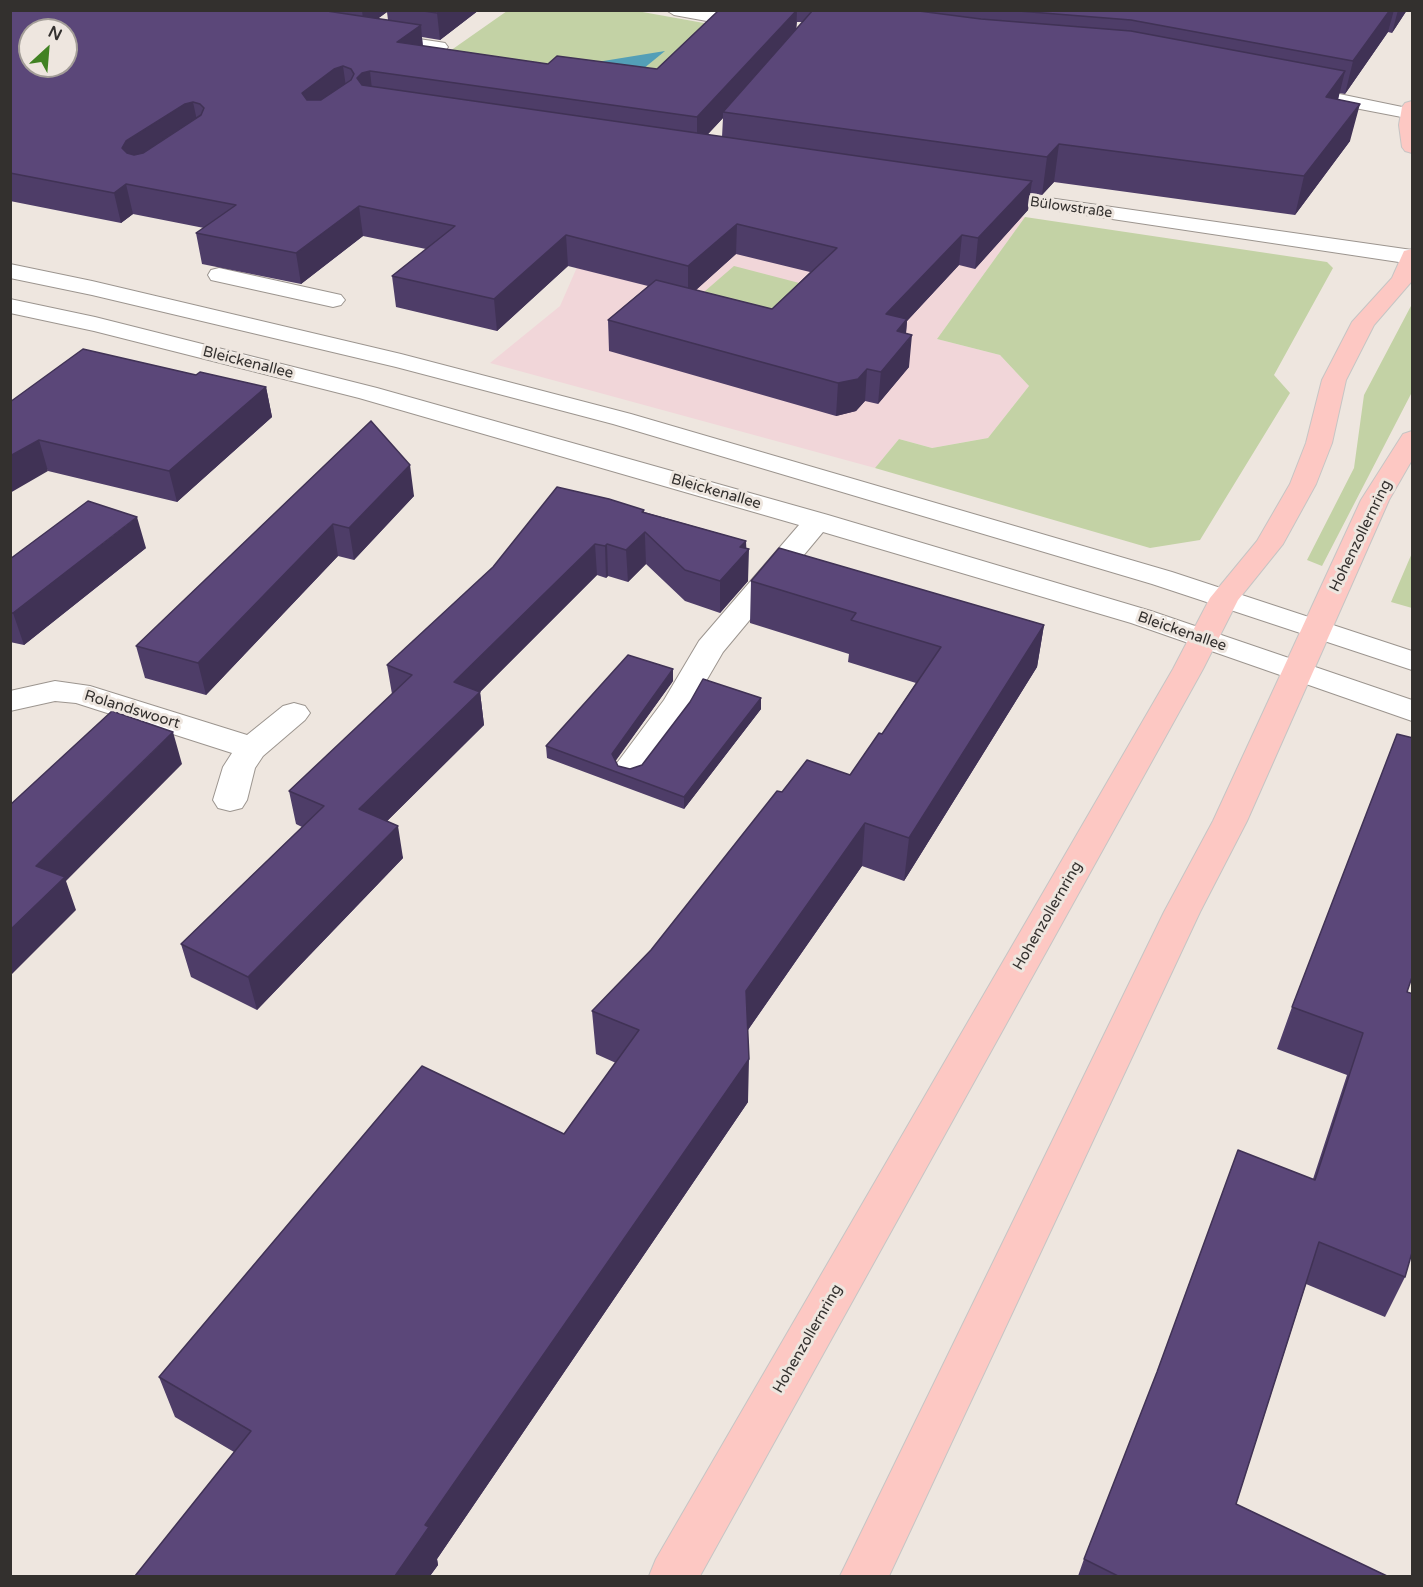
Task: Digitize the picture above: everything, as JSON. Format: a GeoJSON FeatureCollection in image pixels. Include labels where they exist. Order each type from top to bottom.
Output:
{"type":"FeatureCollection","features":[{"type":"Feature","properties":{"kind":"main road"},"geometry":{"type":"LineString","coordinates":[[1412,110],[1409,125],[1413,147]]}},
{"type":"Feature","properties":{"kind":"main road","name":"Hohenzollernring"},"geometry":{"type":"LineString","coordinates":[[674,1576],[1188,669],[1225,598],[1269,544],[1303,484],[1319,443],[1334,380],[1364,322],[1402,280],[1412,257]]}},
{"type":"Feature","properties":{"kind":"main road","name":"Hohenzollernring"},"geometry":{"type":"LineString","coordinates":[[864,1576],[1182,912],[1230,821],[1375,500],[1413,440]]}},
{"type":"Feature","properties":{"kind":"street"},"geometry":{"type":"LineString","coordinates":[[674,10],[773,28]]}},
{"type":"Feature","properties":{"kind":"street"},"geometry":{"type":"LineString","coordinates":[[388,22],[362,36],[439,47]]}},
{"type":"Feature","properties":{"kind":"street"},"geometry":{"type":"LineString","coordinates":[[1297,92],[1412,110]]}},
{"type":"Feature","properties":{"kind":"street","name":"Bülowstraße"},"geometry":{"type":"LineString","coordinates":[[970,193],[1412,257]]}},
{"type":"Feature","properties":{"kind":"street"},"geometry":{"type":"LineString","coordinates":[[10,271],[290,335],[634,422],[859,487],[1225,598],[1413,661]]}},
{"type":"Feature","properties":{"kind":"street"},"geometry":{"type":"LineString","coordinates":[[219,275],[333,300],[290,335]]}},
{"type":"Feature","properties":{"kind":"street","name":"Bleickenallee"},"geometry":{"type":"LineString","coordinates":[[10,306],[95,324],[368,393],[818,522],[1141,617],[1413,711]]}},
{"type":"Feature","properties":{"kind":"street"},"geometry":{"type":"LineString","coordinates":[[630,767],[677,705],[710,648],[818,522]]}},
{"type":"Feature","properties":{"kind":"street","name":"Rolandswoort"},"geometry":{"type":"LineString","coordinates":[[10,701],[55,691],[79,693],[252,748]]}},
{"type":"Feature","properties":{"kind":"street"},"geometry":{"type":"LineString","coordinates":[[230,800],[239,767],[252,748],[294,713]]}},
{"type":"Feature","properties":{"kind":"shaded area"},"geometry":{"type":"Polygon","coordinates":[[[661,163],[1025,217],[937,339],[1000,355],[1029,386],[988,438],[932,448],[899,439],[875,468],[490,363],[560,306],[585,249],[661,163]]]}},
{"type":"Feature","properties":{"kind":"green space"},"geometry":{"type":"Polygon","coordinates":[[[507,11],[637,11],[715,25],[729,101],[420,72],[507,11]]]}},
{"type":"Feature","properties":{"kind":"green space"},"geometry":{"type":"Polygon","coordinates":[[[1025,217],[1327,262],[1333,268],[1274,375],[1290,393],[1200,540],[1150,548],[875,468],[899,439],[932,448],[988,438],[1029,386],[1000,355],[937,339],[1025,217]]]}},
{"type":"Feature","properties":{"kind":"green space"},"geometry":{"type":"Polygon","coordinates":[[[734,266],[807,285],[757,331],[682,311],[734,266]]]}},
{"type":"Feature","properties":{"kind":"green space"},"geometry":{"type":"Polygon","coordinates":[[[1412,304],[1412,392],[1322,566],[1307,560],[1354,468],[1364,395],[1412,304]]]}},
{"type":"Feature","properties":{"kind":"green space"},"geometry":{"type":"Polygon","coordinates":[[[1412,553],[1412,608],[1391,602],[1412,553]]]}},
{"type":"Feature","properties":{"kind":"water"},"geometry":{"type":"Polygon","coordinates":[[[665,51],[643,69],[597,62],[665,51]]]}},
{"type":"Feature","properties":{"kind":"building"},"geometry":{"type":"Polygon","coordinates":[[[10,10],[320,10],[421,25],[397,42],[548,64],[557,56],[657,69],[719,10],[797,10],[697,117],[370,71],[362,73],[357,78],[362,85],[1032,181],[978,238],[962,235],[886,314],[907,319],[897,331],[912,335],[881,372],[867,369],[858,379],[838,383],[608,320],[656,280],[772,309],[837,248],[737,224],[688,266],[566,235],[494,299],[392,276],[455,226],[359,206],[296,253],[196,233],[236,205],[126,184],[114,193],[10,173],[10,10]],[[343,66],[334,69],[302,93],[307,100],[321,100],[351,80],[354,74],[351,69],[343,66]],[[193,102],[185,104],[126,141],[122,148],[134,155],[143,153],[201,115],[204,108],[193,102]]]}},
{"type":"Feature","properties":{"kind":"building"},"geometry":{"type":"Polygon","coordinates":[[[417,10],[441,10],[437,13],[417,10]]]}},
{"type":"Feature","properties":{"kind":"building"},"geometry":{"type":"Polygon","coordinates":[[[813,10],[911,10],[981,19],[1131,31],[1345,71],[1326,97],[1360,104],[1304,176],[1059,144],[1047,157],[723,112],[813,10]]]}},
{"type":"Feature","properties":{"kind":"building"},"geometry":{"type":"Polygon","coordinates":[[[1006,10],[1390,10],[1353,61],[1131,20],[1006,10]]]}},
{"type":"Feature","properties":{"kind":"building"},"geometry":{"type":"Polygon","coordinates":[[[83,349],[196,375],[200,372],[266,387],[169,471],[39,440],[10,456],[10,402],[83,349]]]}},
{"type":"Feature","properties":{"kind":"building"},"geometry":{"type":"Polygon","coordinates":[[[371,421],[410,465],[349,528],[333,524],[198,663],[136,646],[371,421]]]}},
{"type":"Feature","properties":{"kind":"building"},"geometry":{"type":"Polygon","coordinates":[[[557,487],[609,499],[644,510],[642,512],[746,541],[740,547],[749,549],[720,581],[685,570],[645,532],[626,550],[607,544],[605,546],[595,544],[454,682],[480,692],[359,809],[398,826],[248,977],[181,944],[324,806],[289,791],[412,675],[387,665],[493,567],[557,487]]]}},
{"type":"Feature","properties":{"kind":"building"},"geometry":{"type":"Polygon","coordinates":[[[88,501],[137,517],[13,613],[10,613],[10,559],[88,501]]]}},
{"type":"Feature","properties":{"kind":"building"},"geometry":{"type":"Polygon","coordinates":[[[779,548],[1044,625],[909,838],[865,823],[746,991],[749,1059],[425,1525],[429,1527],[395,1576],[135,1576],[251,1431],[159,1377],[422,1066],[564,1134],[639,1030],[592,1011],[651,950],[777,791],[782,792],[807,760],[850,775],[879,733],[882,734],[941,647],[851,620],[856,613],[751,581],[779,548]]]}},
{"type":"Feature","properties":{"kind":"building"},"geometry":{"type":"Polygon","coordinates":[[[628,655],[673,669],[612,754],[618,766],[630,769],[642,765],[690,702],[703,679],[761,698],[684,797],[546,746],[628,655]]]}},
{"type":"Feature","properties":{"kind":"building"},"geometry":{"type":"Polygon","coordinates":[[[112,711],[173,732],[36,866],[65,877],[10,930],[10,805],[112,711]]]}},
{"type":"Feature","properties":{"kind":"building"},"geometry":{"type":"Polygon","coordinates":[[[1397,734],[1413,738],[1413,974],[1407,992],[1413,994],[1413,1249],[1405,1277],[1319,1242],[1236,1504],[1387,1576],[1118,1576],[1084,1559],[1157,1372],[1238,1150],[1315,1180],[1363,1033],[1292,1007],[1397,734]]]}}]}
